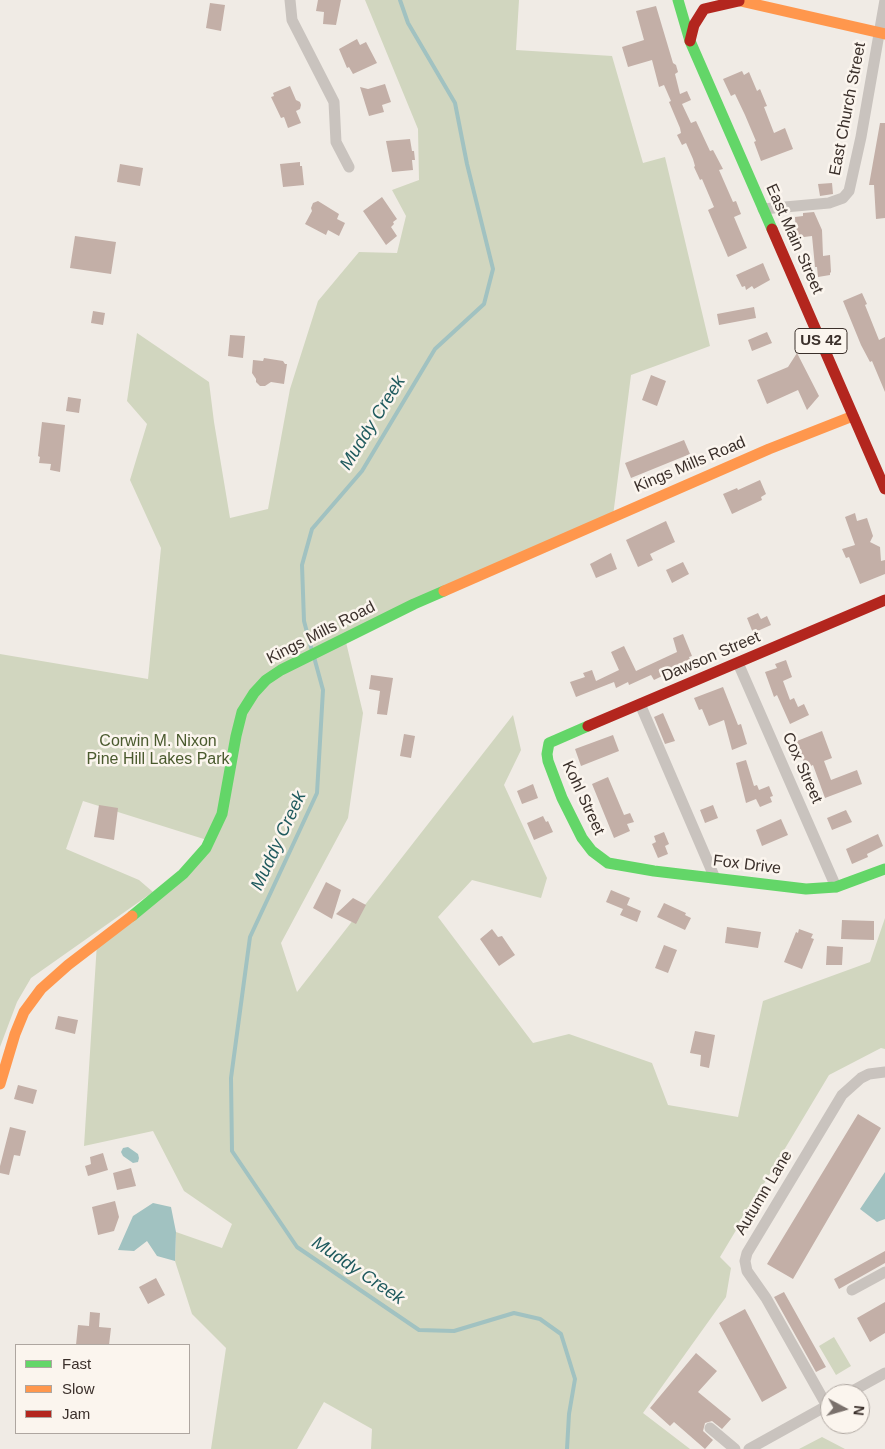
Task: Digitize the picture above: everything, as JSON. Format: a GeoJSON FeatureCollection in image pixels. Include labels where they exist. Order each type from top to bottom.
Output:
{"type":"FeatureCollection","features":[{"type":"Feature","properties":{"kind":"street"},"geometry":{"type":"LineString","coordinates":[[290,0],[292,20],[334,102],[336,142],[349,167]]}},
{"type":"Feature","properties":{"kind":"street","name":"East Main Street"},"geometry":{"type":"LineString","coordinates":[[678,0],[690,41],[853,416],[880,464],[885,489]]}},
{"type":"Feature","properties":{"kind":"street"},"geometry":{"type":"LineString","coordinates":[[690,41],[694,24],[704,9],[737,0],[882,33]]}},
{"type":"Feature","properties":{"kind":"street","name":"East Church Street"},"geometry":{"type":"LineString","coordinates":[[763,209],[829,204],[842,198],[849,190],[882,33],[885,0]]}},
{"type":"Feature","properties":{"kind":"street","name":"Kings Mills Road"},"geometry":{"type":"LineString","coordinates":[[0,1084],[15,1034],[24,1012],[41,989],[68,965],[158,896],[183,874],[206,848],[222,814],[242,712],[254,693],[266,680],[281,670],[414,604],[770,449],[853,416]]}},
{"type":"Feature","properties":{"kind":"street","name":"Dawson Street"},"geometry":{"type":"LineString","coordinates":[[549,743],[885,600]]}},
{"type":"Feature","properties":{"kind":"street","name":"Cox Street"},"geometry":{"type":"LineString","coordinates":[[738,663],[836,887]]}},
{"type":"Feature","properties":{"kind":"street"},"geometry":{"type":"LineString","coordinates":[[640,704],[714,876]]}},
{"type":"Feature","properties":{"kind":"street","name":"Kohl Street"},"geometry":{"type":"LineString","coordinates":[[549,743],[547,749],[548,761],[562,798],[582,838],[592,852],[603,860]]}},
{"type":"Feature","properties":{"kind":"street","name":"Fox Drive"},"geometry":{"type":"LineString","coordinates":[[603,860],[608,863],[654,870],[806,889],[836,887],[885,869]]}},
{"type":"Feature","properties":{"kind":"street","name":"Autumn Lane"},"geometry":{"type":"LineString","coordinates":[[820,1391],[766,1298],[747,1270],[745,1261],[752,1244],[842,1095],[862,1078],[870,1074],[885,1072]]}},
{"type":"Feature","properties":{"kind":"street"},"geometry":{"type":"LineString","coordinates":[[852,1290],[885,1272]]}},
{"type":"Feature","properties":{"kind":"street"},"geometry":{"type":"LineString","coordinates":[[866,1384],[885,1373]]}},
{"type":"Feature","properties":{"kind":"street"},"geometry":{"type":"LineString","coordinates":[[750,1449],[820,1410]]}},
{"type":"Feature","properties":{"kind":"street"},"geometry":{"type":"LineString","coordinates":[[710,1428],[735,1449]]}},
{"type":"Feature","properties":{"kind":"green space","name":"Corwin M. Nixon Pine Hill Lakes Park"},"geometry":{"type":"Polygon","coordinates":[[[365,0],[519,0],[516,50],[612,56],[643,163],[665,157],[710,346],[631,375],[613,516],[345,638],[363,713],[348,818],[281,943],[297,992],[513,715],[521,750],[504,785],[547,878],[541,898],[472,880],[438,917],[533,1043],[569,1034],[652,1063],[668,1105],[738,1117],[763,1001],[870,962],[885,918],[885,1049],[881,1048],[829,1075],[720,1257],[731,1268],[726,1297],[643,1413],[690,1449],[371,1449],[372,1429],[324,1402],[297,1449],[211,1449],[226,1348],[192,1314],[175,1261],[176,1232],[222,1248],[232,1224],[184,1191],[153,1131],[84,1146],[97,943],[158,896],[207,840],[83,801],[66,849],[139,880],[153,892],[31,978],[17,1002],[0,1047],[0,654],[148,679],[161,548],[130,480],[147,424],[127,401],[137,333],[209,382],[230,518],[268,509],[290,389],[318,301],[359,252],[397,253],[406,216],[392,190],[419,180],[418,129],[365,0]]]}},
{"type":"Feature","properties":{"kind":"green space"},"geometry":{"type":"Polygon","coordinates":[[[834,1337],[851,1366],[836,1375],[819,1346],[834,1337]]]}},
{"type":"Feature","properties":{"kind":"green space"},"geometry":{"type":"Polygon","coordinates":[[[822,1437],[845,1449],[799,1449],[822,1437]]]}},
{"type":"Feature","properties":{"kind":"water"},"geometry":{"type":"Polygon","coordinates":[[[128,1147],[138,1154],[138,1162],[133,1163],[123,1156],[121,1152],[123,1148],[128,1147]]]}},
{"type":"Feature","properties":{"kind":"water"},"geometry":{"type":"Polygon","coordinates":[[[885,1172],[885,1219],[877,1222],[860,1209],[885,1172]]]}},
{"type":"Feature","properties":{"kind":"water"},"geometry":{"type":"Polygon","coordinates":[[[153,1203],[171,1207],[176,1232],[175,1261],[157,1256],[147,1241],[134,1251],[118,1250],[133,1216],[153,1203]]]}},
{"type":"Feature","properties":{"kind":"building"},"geometry":{"type":"Polygon","coordinates":[[[318,0],[341,0],[336,25],[323,24],[324,12],[316,11],[318,0]]]}},
{"type":"Feature","properties":{"kind":"building"},"geometry":{"type":"Polygon","coordinates":[[[210,3],[225,5],[221,31],[206,28],[210,3]]]}},
{"type":"Feature","properties":{"kind":"building"},"geometry":{"type":"Polygon","coordinates":[[[656,6],[673,63],[676,65],[678,72],[675,74],[680,94],[687,91],[691,100],[682,104],[691,123],[696,121],[710,151],[713,150],[723,169],[719,170],[733,202],[736,201],[741,214],[734,217],[747,248],[728,257],[708,210],[714,207],[702,179],[700,180],[694,167],[693,159],[686,143],[682,145],[677,135],[681,133],[669,102],[671,101],[664,85],[659,87],[652,60],[628,67],[622,47],[644,40],[636,11],[656,6]]]}},
{"type":"Feature","properties":{"kind":"building"},"geometry":{"type":"Polygon","coordinates":[[[357,39],[360,45],[366,42],[377,63],[353,74],[349,67],[347,68],[339,49],[357,39]]]}},
{"type":"Feature","properties":{"kind":"building"},"geometry":{"type":"Polygon","coordinates":[[[742,71],[744,75],[749,72],[757,91],[760,89],[767,106],[764,107],[774,133],[785,128],[793,149],[761,161],[754,142],[756,141],[745,115],[735,94],[731,96],[723,79],[742,71]]]}},
{"type":"Feature","properties":{"kind":"building"},"geometry":{"type":"Polygon","coordinates":[[[385,84],[391,102],[382,105],[384,112],[369,116],[360,87],[368,89],[385,84]]]}},
{"type":"Feature","properties":{"kind":"building"},"geometry":{"type":"Polygon","coordinates":[[[290,86],[296,100],[301,105],[300,109],[296,111],[301,123],[288,128],[284,117],[281,118],[271,97],[274,96],[273,93],[290,86]]]}},
{"type":"Feature","properties":{"kind":"building"},"geometry":{"type":"Polygon","coordinates":[[[880,123],[885,123],[885,218],[876,219],[874,185],[869,185],[880,123]]]}},
{"type":"Feature","properties":{"kind":"building"},"geometry":{"type":"Polygon","coordinates":[[[410,139],[415,160],[412,160],[413,170],[392,172],[386,141],[410,139]]]}},
{"type":"Feature","properties":{"kind":"building"},"geometry":{"type":"Polygon","coordinates":[[[300,162],[304,185],[283,187],[280,164],[300,162]]]}},
{"type":"Feature","properties":{"kind":"building"},"geometry":{"type":"Polygon","coordinates":[[[120,164],[143,168],[140,186],[117,182],[120,164]]]}},
{"type":"Feature","properties":{"kind":"building"},"geometry":{"type":"Polygon","coordinates":[[[832,183],[833,194],[820,196],[818,184],[832,183]]]}},
{"type":"Feature","properties":{"kind":"building"},"geometry":{"type":"Polygon","coordinates":[[[382,197],[397,219],[391,227],[397,236],[386,245],[363,211],[382,197]]]}},
{"type":"Feature","properties":{"kind":"building"},"geometry":{"type":"Polygon","coordinates":[[[318,201],[339,214],[337,219],[345,223],[339,236],[328,230],[326,235],[305,224],[312,211],[313,203],[318,201]]]}},
{"type":"Feature","properties":{"kind":"building"},"geometry":{"type":"Polygon","coordinates":[[[814,212],[822,230],[823,256],[830,255],[830,275],[818,277],[817,267],[815,267],[812,236],[796,238],[795,217],[803,216],[803,213],[814,212]]]}},
{"type":"Feature","properties":{"kind":"building"},"geometry":{"type":"Polygon","coordinates":[[[75,236],[116,242],[111,274],[70,268],[75,236]]]}},
{"type":"Feature","properties":{"kind":"building"},"geometry":{"type":"Polygon","coordinates":[[[763,263],[770,280],[754,289],[752,286],[746,290],[745,286],[742,287],[736,275],[763,263]]]}},
{"type":"Feature","properties":{"kind":"building"},"geometry":{"type":"Polygon","coordinates":[[[862,293],[879,340],[885,337],[885,392],[872,361],[870,362],[861,345],[843,301],[862,293]]]}},
{"type":"Feature","properties":{"kind":"building"},"geometry":{"type":"Polygon","coordinates":[[[754,307],[756,318],[719,325],[717,314],[754,307]]]}},
{"type":"Feature","properties":{"kind":"building"},"geometry":{"type":"Polygon","coordinates":[[[93,311],[105,313],[103,325],[91,323],[93,311]]]}},
{"type":"Feature","properties":{"kind":"building"},"geometry":{"type":"Polygon","coordinates":[[[767,332],[772,343],[752,351],[748,340],[767,332]]]}},
{"type":"Feature","properties":{"kind":"building"},"geometry":{"type":"Polygon","coordinates":[[[230,335],[245,336],[243,358],[228,356],[230,335]]]}},
{"type":"Feature","properties":{"kind":"building"},"geometry":{"type":"Polygon","coordinates":[[[797,353],[819,396],[807,410],[798,390],[767,404],[757,380],[788,367],[797,353]]]}},
{"type":"Feature","properties":{"kind":"building"},"geometry":{"type":"Polygon","coordinates":[[[264,358],[283,361],[287,364],[284,384],[271,382],[265,386],[260,386],[256,382],[252,373],[253,360],[263,361],[264,358]]]}},
{"type":"Feature","properties":{"kind":"building"},"geometry":{"type":"Polygon","coordinates":[[[651,375],[666,381],[657,406],[642,400],[651,375]]]}},
{"type":"Feature","properties":{"kind":"building"},"geometry":{"type":"Polygon","coordinates":[[[68,397],[81,399],[79,413],[66,411],[68,397]]]}},
{"type":"Feature","properties":{"kind":"building"},"geometry":{"type":"Polygon","coordinates":[[[42,422],[65,425],[60,472],[50,470],[51,464],[39,463],[40,457],[38,456],[42,422]]]}},
{"type":"Feature","properties":{"kind":"building"},"geometry":{"type":"Polygon","coordinates":[[[684,440],[690,454],[631,478],[625,463],[684,440]]]}},
{"type":"Feature","properties":{"kind":"building"},"geometry":{"type":"Polygon","coordinates":[[[760,480],[766,494],[761,497],[762,500],[732,514],[723,494],[737,488],[738,490],[760,480]]]}},
{"type":"Feature","properties":{"kind":"building"},"geometry":{"type":"Polygon","coordinates":[[[855,513],[857,521],[867,518],[873,536],[870,542],[880,547],[881,561],[885,560],[885,574],[860,584],[849,557],[846,558],[842,549],[855,545],[845,517],[855,513]]]}},
{"type":"Feature","properties":{"kind":"building"},"geometry":{"type":"Polygon","coordinates":[[[666,521],[675,542],[650,554],[653,560],[638,567],[626,540],[666,521]]]}},
{"type":"Feature","properties":{"kind":"building"},"geometry":{"type":"Polygon","coordinates":[[[611,553],[617,569],[596,578],[590,564],[611,553]]]}},
{"type":"Feature","properties":{"kind":"building"},"geometry":{"type":"Polygon","coordinates":[[[683,562],[689,574],[672,583],[666,570],[683,562]]]}},
{"type":"Feature","properties":{"kind":"building"},"geometry":{"type":"Polygon","coordinates":[[[758,613],[761,619],[767,616],[771,625],[753,633],[747,618],[758,613]]]}},
{"type":"Feature","properties":{"kind":"building"},"geometry":{"type":"Polygon","coordinates":[[[683,634],[692,656],[689,657],[691,662],[654,680],[651,675],[629,685],[628,682],[616,688],[614,682],[576,697],[570,682],[585,677],[583,673],[592,670],[596,681],[619,670],[611,652],[624,646],[636,671],[677,652],[673,638],[683,634]]]}},
{"type":"Feature","properties":{"kind":"building"},"geometry":{"type":"Polygon","coordinates":[[[786,660],[792,677],[783,681],[790,700],[794,698],[798,707],[804,704],[809,715],[790,724],[777,695],[774,697],[765,672],[777,668],[775,664],[786,660]]]}},
{"type":"Feature","properties":{"kind":"building"},"geometry":{"type":"Polygon","coordinates":[[[371,675],[393,678],[387,715],[377,714],[380,691],[369,689],[371,675]]]}},
{"type":"Feature","properties":{"kind":"building"},"geometry":{"type":"Polygon","coordinates":[[[723,687],[738,725],[741,724],[747,744],[732,750],[724,720],[709,726],[702,709],[699,710],[694,698],[723,687]]]}},
{"type":"Feature","properties":{"kind":"building"},"geometry":{"type":"Polygon","coordinates":[[[663,713],[675,741],[665,744],[654,717],[663,713]]]}},
{"type":"Feature","properties":{"kind":"building"},"geometry":{"type":"Polygon","coordinates":[[[822,731],[832,758],[824,761],[831,780],[857,770],[862,784],[825,798],[813,765],[806,768],[797,745],[797,741],[822,731]]]}},
{"type":"Feature","properties":{"kind":"building"},"geometry":{"type":"Polygon","coordinates":[[[404,734],[415,736],[411,758],[400,756],[404,734]]]}},
{"type":"Feature","properties":{"kind":"building"},"geometry":{"type":"Polygon","coordinates":[[[613,735],[619,751],[581,766],[575,749],[613,735]]]}},
{"type":"Feature","properties":{"kind":"building"},"geometry":{"type":"Polygon","coordinates":[[[746,760],[754,786],[757,785],[759,790],[769,786],[773,796],[770,797],[772,802],[760,807],[756,799],[746,803],[736,763],[746,760]]]}},
{"type":"Feature","properties":{"kind":"building"},"geometry":{"type":"Polygon","coordinates":[[[608,777],[624,815],[630,813],[634,822],[627,824],[630,831],[614,838],[592,784],[608,777]]]}},
{"type":"Feature","properties":{"kind":"building"},"geometry":{"type":"Polygon","coordinates":[[[533,784],[538,798],[522,804],[517,791],[533,784]]]}},
{"type":"Feature","properties":{"kind":"building"},"geometry":{"type":"Polygon","coordinates":[[[99,805],[118,808],[114,840],[94,837],[99,805]]]}},
{"type":"Feature","properties":{"kind":"building"},"geometry":{"type":"Polygon","coordinates":[[[713,805],[718,818],[705,823],[700,810],[713,805]]]}},
{"type":"Feature","properties":{"kind":"building"},"geometry":{"type":"Polygon","coordinates":[[[846,810],[852,822],[832,830],[827,818],[846,810]]]}},
{"type":"Feature","properties":{"kind":"building"},"geometry":{"type":"Polygon","coordinates":[[[543,816],[546,822],[548,821],[553,832],[534,840],[527,823],[543,816]]]}},
{"type":"Feature","properties":{"kind":"building"},"geometry":{"type":"Polygon","coordinates":[[[781,819],[788,835],[762,846],[756,830],[781,819]]]}},
{"type":"Feature","properties":{"kind":"building"},"geometry":{"type":"Polygon","coordinates":[[[664,832],[669,844],[665,846],[668,854],[658,858],[652,844],[656,842],[654,836],[664,832]]]}},
{"type":"Feature","properties":{"kind":"building"},"geometry":{"type":"Polygon","coordinates":[[[878,834],[883,846],[867,854],[868,857],[852,864],[846,849],[878,834]]]}},
{"type":"Feature","properties":{"kind":"building"},"geometry":{"type":"Polygon","coordinates":[[[326,882],[341,890],[332,919],[313,908],[326,882]]]}},
{"type":"Feature","properties":{"kind":"building"},"geometry":{"type":"Polygon","coordinates":[[[611,890],[630,898],[627,905],[641,911],[637,922],[620,915],[623,909],[606,902],[611,890]]]}},
{"type":"Feature","properties":{"kind":"building"},"geometry":{"type":"Polygon","coordinates":[[[353,898],[366,905],[356,924],[336,914],[353,898]]]}},
{"type":"Feature","properties":{"kind":"building"},"geometry":{"type":"Polygon","coordinates":[[[664,903],[686,913],[685,915],[691,918],[685,930],[657,917],[664,903]]]}},
{"type":"Feature","properties":{"kind":"building"},"geometry":{"type":"Polygon","coordinates":[[[842,920],[874,921],[874,940],[841,939],[842,920]]]}},
{"type":"Feature","properties":{"kind":"building"},"geometry":{"type":"Polygon","coordinates":[[[727,927],[761,932],[758,948],[725,943],[727,927]]]}},
{"type":"Feature","properties":{"kind":"building"},"geometry":{"type":"Polygon","coordinates":[[[492,929],[498,937],[502,936],[515,955],[499,966],[480,939],[492,929]]]}},
{"type":"Feature","properties":{"kind":"building"},"geometry":{"type":"Polygon","coordinates":[[[799,929],[813,934],[811,938],[814,939],[802,969],[784,962],[799,929]]]}},
{"type":"Feature","properties":{"kind":"building"},"geometry":{"type":"Polygon","coordinates":[[[664,945],[677,950],[668,973],[655,968],[664,945]]]}},
{"type":"Feature","properties":{"kind":"building"},"geometry":{"type":"Polygon","coordinates":[[[827,946],[843,947],[842,965],[826,965],[827,946]]]}},
{"type":"Feature","properties":{"kind":"building"},"geometry":{"type":"Polygon","coordinates":[[[58,1016],[78,1020],[75,1034],[55,1029],[58,1016]]]}},
{"type":"Feature","properties":{"kind":"building"},"geometry":{"type":"Polygon","coordinates":[[[695,1031],[715,1035],[709,1068],[700,1066],[701,1055],[690,1053],[695,1031]]]}},
{"type":"Feature","properties":{"kind":"building"},"geometry":{"type":"Polygon","coordinates":[[[18,1085],[37,1090],[33,1104],[14,1099],[18,1085]]]}},
{"type":"Feature","properties":{"kind":"building"},"geometry":{"type":"Polygon","coordinates":[[[858,1114],[881,1128],[793,1279],[767,1264],[858,1114]]]}},
{"type":"Feature","properties":{"kind":"building"},"geometry":{"type":"Polygon","coordinates":[[[10,1127],[26,1131],[20,1156],[14,1155],[9,1175],[0,1173],[0,1166],[10,1127]]]}},
{"type":"Feature","properties":{"kind":"building"},"geometry":{"type":"Polygon","coordinates":[[[103,1153],[108,1170],[88,1176],[85,1166],[91,1164],[90,1157],[103,1153]]]}},
{"type":"Feature","properties":{"kind":"building"},"geometry":{"type":"Polygon","coordinates":[[[131,1168],[136,1186],[117,1190],[113,1173],[131,1168]]]}},
{"type":"Feature","properties":{"kind":"building"},"geometry":{"type":"Polygon","coordinates":[[[115,1201],[119,1217],[114,1231],[98,1235],[92,1207],[115,1201]]]}},
{"type":"Feature","properties":{"kind":"building"},"geometry":{"type":"Polygon","coordinates":[[[885,1251],[885,1263],[839,1289],[834,1279],[885,1251]]]}},
{"type":"Feature","properties":{"kind":"building"},"geometry":{"type":"Polygon","coordinates":[[[156,1278],[165,1295],[148,1304],[139,1287],[156,1278]]]}},
{"type":"Feature","properties":{"kind":"building"},"geometry":{"type":"Polygon","coordinates":[[[784,1292],[826,1367],[816,1372],[774,1297],[784,1292]]]}},
{"type":"Feature","properties":{"kind":"building"},"geometry":{"type":"Polygon","coordinates":[[[885,1302],[885,1333],[870,1342],[857,1318],[885,1302]]]}},
{"type":"Feature","properties":{"kind":"building"},"geometry":{"type":"Polygon","coordinates":[[[745,1309],[787,1388],[762,1402],[719,1323],[745,1309]]]}},
{"type":"Feature","properties":{"kind":"building"},"geometry":{"type":"Polygon","coordinates":[[[90,1312],[100,1313],[99,1327],[111,1328],[109,1344],[76,1344],[78,1325],[89,1326],[90,1312]]]}},
{"type":"Feature","properties":{"kind":"building"},"geometry":{"type":"Polygon","coordinates":[[[696,1353],[717,1371],[698,1392],[731,1419],[722,1429],[712,1421],[705,1423],[703,1431],[713,1440],[705,1449],[674,1422],[670,1426],[650,1408],[696,1353]]]}},
{"type":"Feature","properties":{"kind":"waterway","name":"Muddy Creek"},"geometry":{"type":"LineString","coordinates":[[312,651],[304,621],[302,565],[312,529],[362,471],[435,349],[484,304],[493,269],[467,164],[455,103],[408,23],[400,0]]}},
{"type":"Feature","properties":{"kind":"waterway","name":"Muddy Creek"},"geometry":{"type":"LineString","coordinates":[[314,657],[323,690],[317,793],[250,937],[231,1078],[232,1151],[297,1247],[419,1330],[454,1331],[514,1313],[540,1319],[561,1334],[575,1379],[569,1414],[567,1449]]}},
{"type":"Feature","properties":{"kind":"traffic: fast"},"geometry":{"type":"LineString","coordinates":[[678,0],[690,41],[772,229]]}},
{"type":"Feature","properties":{"kind":"traffic: fast"},"geometry":{"type":"LineString","coordinates":[[132,916],[183,874],[206,848],[222,814],[242,712],[254,693],[266,680],[281,670],[444,591]]}},
{"type":"Feature","properties":{"kind":"traffic: fast"},"geometry":{"type":"LineString","coordinates":[[588,726],[549,743],[548,761],[562,798],[582,838],[592,851],[608,863],[654,871],[806,889],[836,887],[885,869]]}},
{"type":"Feature","properties":{"kind":"traffic: slow"},"geometry":{"type":"LineString","coordinates":[[736,0],[885,34]]}},
{"type":"Feature","properties":{"kind":"traffic: slow"},"geometry":{"type":"LineString","coordinates":[[444,591],[769,449],[853,416]]}},
{"type":"Feature","properties":{"kind":"traffic: slow"},"geometry":{"type":"LineString","coordinates":[[0,1084],[15,1034],[24,1012],[41,989],[68,965],[132,916]]}},
{"type":"Feature","properties":{"kind":"traffic: jam"},"geometry":{"type":"LineString","coordinates":[[690,41],[694,25],[704,9],[739,1]]}},
{"type":"Feature","properties":{"kind":"traffic: jam"},"geometry":{"type":"LineString","coordinates":[[772,229],[885,489]]}},
{"type":"Feature","properties":{"kind":"traffic: jam"},"geometry":{"type":"LineString","coordinates":[[588,726],[885,600]]}}]}
